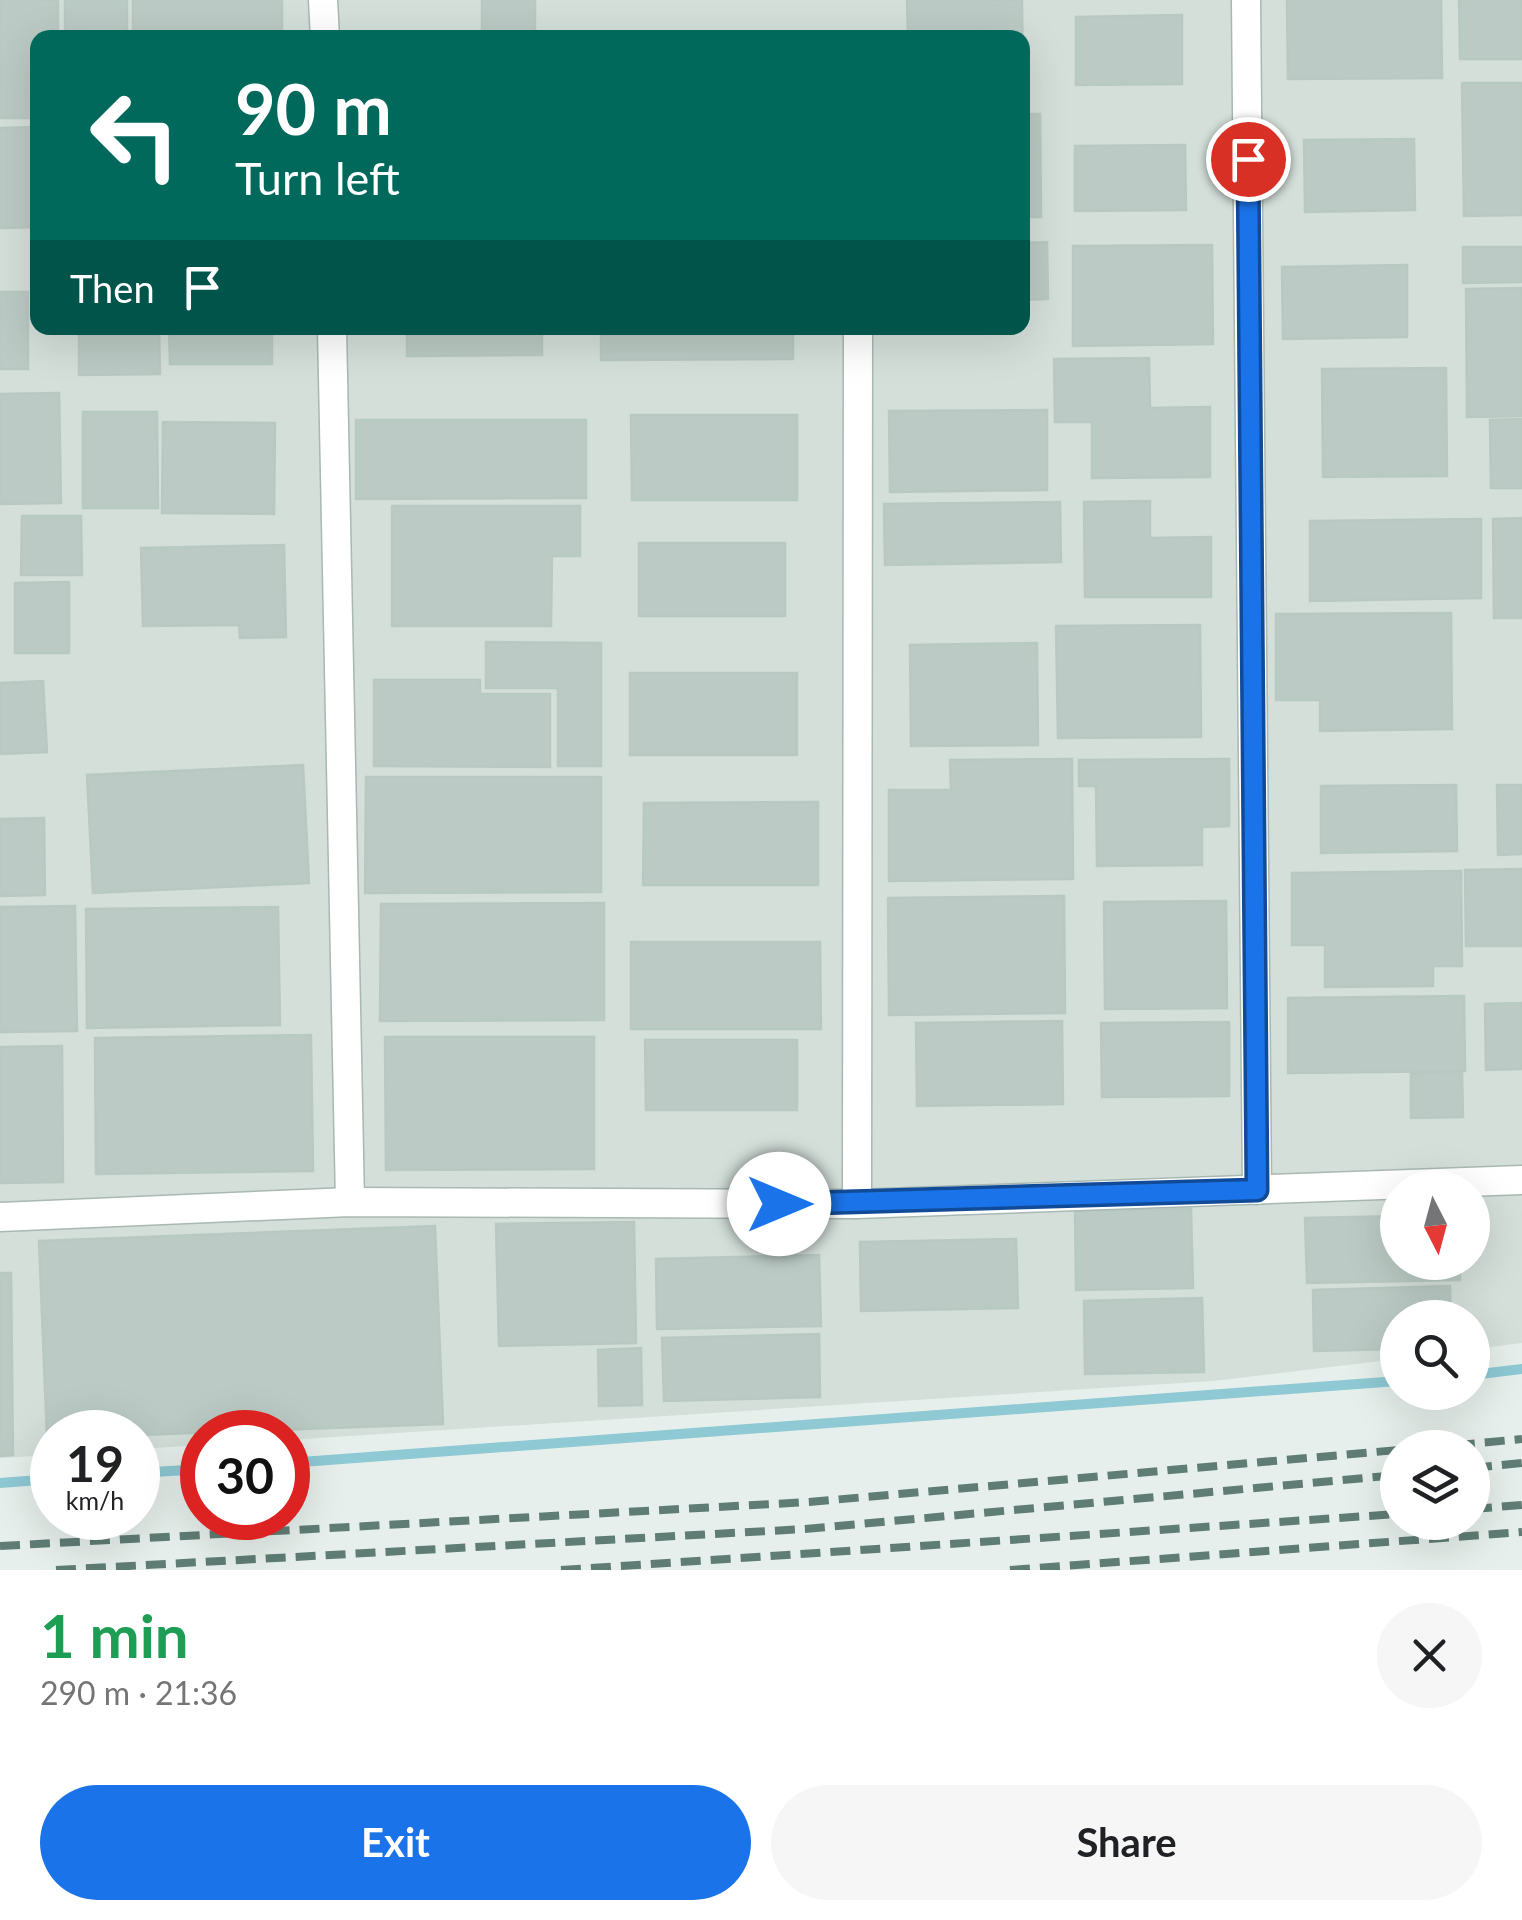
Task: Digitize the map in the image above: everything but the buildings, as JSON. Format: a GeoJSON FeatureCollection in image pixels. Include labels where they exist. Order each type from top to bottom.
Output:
{"type":"FeatureCollection","features":[{"type":"Feature","properties":{"kind":"street"},"geometry":{"type":"LineString","coordinates":[[323,0],[325,30]]}},
{"type":"Feature","properties":{"kind":"street"},"geometry":{"type":"LineString","coordinates":[[1246,0],[1257,1190]]}},
{"type":"Feature","properties":{"kind":"street"},"geometry":{"type":"LineString","coordinates":[[332,335],[350,1202]]}},
{"type":"Feature","properties":{"kind":"street"},"geometry":{"type":"LineString","coordinates":[[857,1204],[858,335]]}},
{"type":"Feature","properties":{"kind":"street"},"geometry":{"type":"LineString","coordinates":[[0,1216],[350,1202],[857,1204],[1522,1180]]}},
{"type":"Feature","properties":{"kind":"shaded area"},"geometry":{"type":"Polygon","coordinates":[[[0,0],[1522,0],[1522,1343],[1490,1347],[1490,1300],[1380,1300],[1380,1361],[1213,1381],[310,1439],[310,1410],[180,1410],[180,1446],[160,1448],[160,1410],[30,1410],[30,1456],[0,1458],[0,0]]]}},
{"type":"Feature","properties":{"kind":"waterway"},"geometry":{"type":"LineString","coordinates":[[1490,1373],[1522,1369]]}},
{"type":"Feature","properties":{"kind":"waterway"},"geometry":{"type":"LineString","coordinates":[[310,1461],[1380,1382]]}},
{"type":"Feature","properties":{"kind":"waterway"},"geometry":{"type":"LineString","coordinates":[[160,1472],[180,1470]]}},
{"type":"Feature","properties":{"kind":"waterway"},"geometry":{"type":"LineString","coordinates":[[0,1483],[30,1481]]}},
{"type":"Feature","properties":{"kind":"railway"},"geometry":{"type":"LineString","coordinates":[[1490,1442],[1522,1439]]}},
{"type":"Feature","properties":{"kind":"railway"},"geometry":{"type":"LineString","coordinates":[[0,1546],[809,1502],[1380,1452]]}},
{"type":"Feature","properties":{"kind":"railway"},"geometry":{"type":"LineString","coordinates":[[1490,1466],[1522,1463]]}},
{"type":"Feature","properties":{"kind":"railway"},"geometry":{"type":"LineString","coordinates":[[56,1570],[805,1529],[1380,1477]]}},
{"type":"Feature","properties":{"kind":"railway"},"geometry":{"type":"LineString","coordinates":[[1490,1508],[1522,1505]]}},
{"type":"Feature","properties":{"kind":"railway"},"geometry":{"type":"LineString","coordinates":[[561,1570],[1380,1515]]}},
{"type":"Feature","properties":{"kind":"railway"},"geometry":{"type":"LineString","coordinates":[[1010,1570],[1522,1532]]}},
{"type":"Feature","properties":{"kind":"route"},"geometry":{"type":"LineString","coordinates":[[779,1204],[1257,1190],[1248,159]]}}]}
